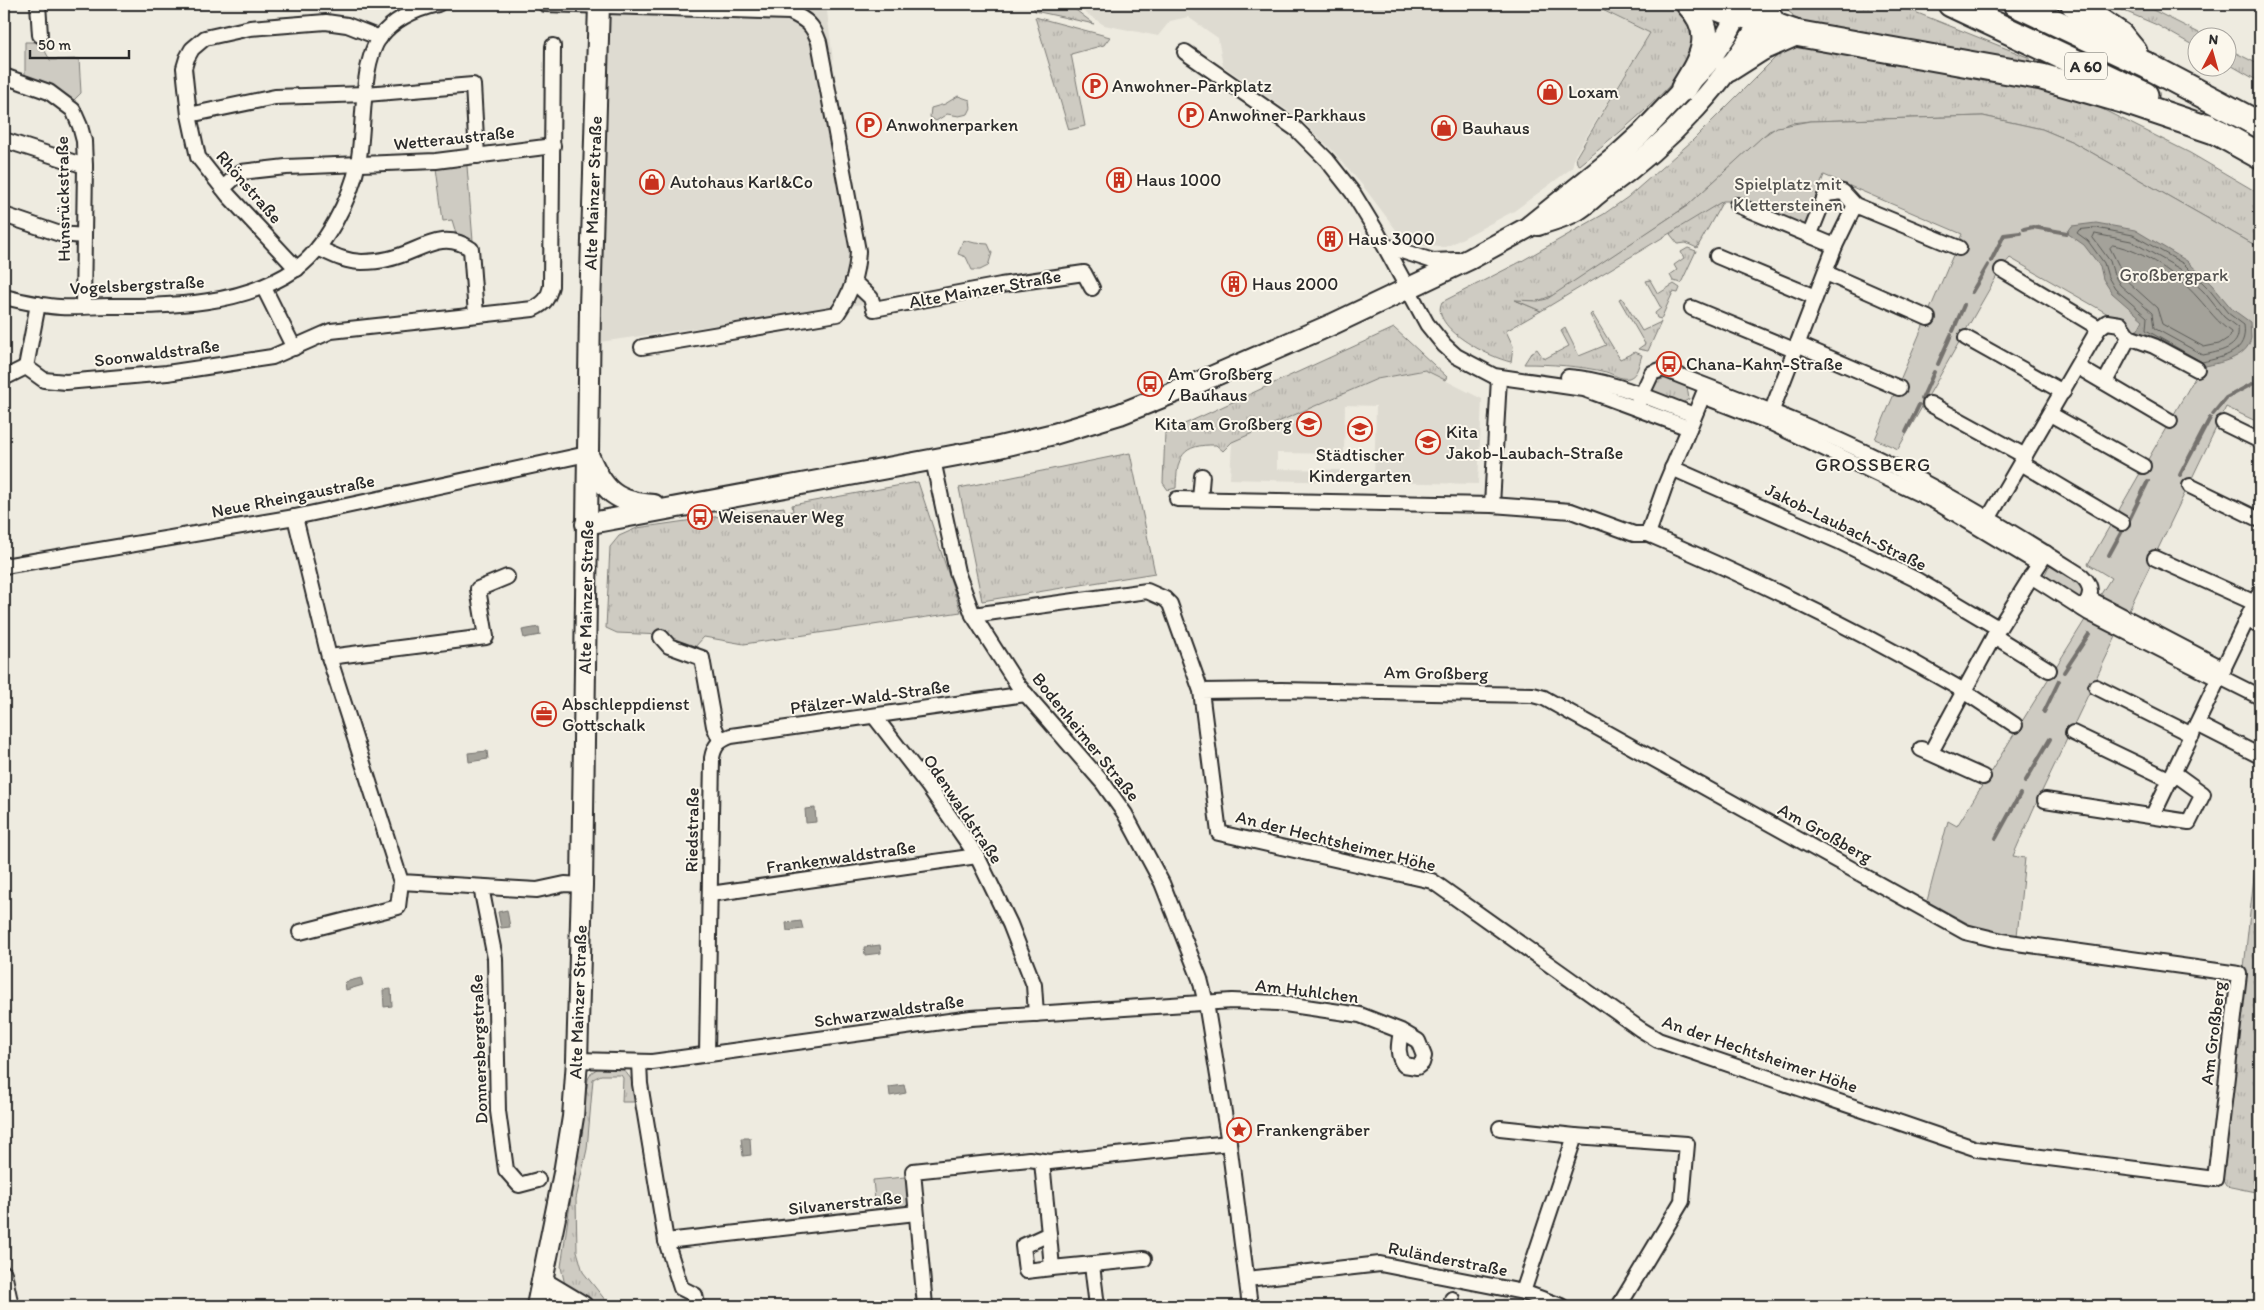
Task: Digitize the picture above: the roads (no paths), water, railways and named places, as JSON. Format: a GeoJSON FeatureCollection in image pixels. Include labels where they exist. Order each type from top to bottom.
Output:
{"type":"FeatureCollection","features":[{"type":"Feature","properties":{"kind":"highway"},"geometry":{"type":"LineString","coordinates":[[1684,88],[1702,58],[1705,41],[1700,17],[1689,4]]}},
{"type":"Feature","properties":{"kind":"highway"},"geometry":{"type":"LineString","coordinates":[[1708,4],[1740,9],[1752,16],[1765,7],[1775,26],[1796,33],[2042,77],[2122,100],[2220,133]]}},
{"type":"Feature","properties":{"kind":"highway","name":"A 60"},"geometry":{"type":"LineString","coordinates":[[1951,4],[2113,78],[2220,133],[2260,156]]}},
{"type":"Feature","properties":{"kind":"highway","name":"A 60"},"geometry":{"type":"LineString","coordinates":[[2016,4],[2146,65],[2260,125]]}},
{"type":"Feature","properties":{"kind":"highway"},"geometry":{"type":"LineString","coordinates":[[2074,4],[2120,35],[2146,65]]}},
{"type":"Feature","properties":{"kind":"highway"},"geometry":{"type":"LineString","coordinates":[[1728,70],[1761,48],[1796,33]]}},
{"type":"Feature","properties":{"kind":"street"},"geometry":{"type":"LineString","coordinates":[[38,4],[40,34]]}},
{"type":"Feature","properties":{"kind":"street","name":"Vogelsbergstraße"},"geometry":{"type":"LineString","coordinates":[[4,297],[60,307],[148,306],[209,301],[243,295],[264,288],[297,269],[318,248],[338,219],[358,164],[368,70],[380,38],[399,19],[419,8],[438,4]]}},
{"type":"Feature","properties":{"kind":"street"},"geometry":{"type":"LineString","coordinates":[[545,4],[599,4],[790,12],[807,20],[814,29],[818,42],[858,251],[857,271],[846,302],[837,314],[642,347]]}},
{"type":"Feature","properties":{"kind":"street","name":"Alte Mainzer Straße"},"geometry":{"type":"LineString","coordinates":[[537,1306],[567,1155],[573,1117],[577,1060],[582,885],[587,454],[599,4]]}},
{"type":"Feature","properties":{"kind":"street"},"geometry":{"type":"LineString","coordinates":[[586,524],[932,460],[1054,434],[1131,410],[1285,345],[1470,259],[1527,228],[1578,210],[1619,179],[1693,112],[1728,70],[1765,7]]}},
{"type":"Feature","properties":{"kind":"street"},"geometry":{"type":"LineString","coordinates":[[1527,228],[1619,154],[1684,88],[1706,65],[1740,9]]}},
{"type":"Feature","properties":{"kind":"street","name":"Rhönstraße"},"geometry":{"type":"LineString","coordinates":[[297,269],[223,188],[198,157],[189,115],[184,68],[186,58],[192,49],[206,38],[250,28],[326,22],[347,25],[380,38]]}},
{"type":"Feature","properties":{"kind":"street"},"geometry":{"type":"LineString","coordinates":[[553,46],[553,146]]}},
{"type":"Feature","properties":{"kind":"street"},"geometry":{"type":"LineString","coordinates":[[1185,52],[1296,129],[1327,160],[1353,193],[1386,246],[1427,324],[1444,345],[1462,360],[1499,378],[1514,379],[1543,376],[1600,382],[1639,401],[1691,421]]}},
{"type":"Feature","properties":{"kind":"street","name":"Hunsrückstraße"},"geometry":{"type":"LineString","coordinates":[[4,76],[49,92],[73,110],[84,141],[83,306]]}},
{"type":"Feature","properties":{"kind":"street"},"geometry":{"type":"LineString","coordinates":[[189,115],[275,96],[366,94],[473,85],[477,156]]}},
{"type":"Feature","properties":{"kind":"street"},"geometry":{"type":"LineString","coordinates":[[4,140],[85,166]]}},
{"type":"Feature","properties":{"kind":"street","name":"Wetteraustraße"},"geometry":{"type":"LineString","coordinates":[[358,164],[436,160],[553,146]]}},
{"type":"Feature","properties":{"kind":"street","name":"Soonwaldstraße"},"geometry":{"type":"LineString","coordinates":[[26,367],[44,380],[66,382],[167,372],[272,357],[330,330],[533,309],[546,302],[551,286],[553,146]]}},
{"type":"Feature","properties":{"kind":"street"},"geometry":{"type":"LineString","coordinates":[[223,188],[241,172],[286,167],[358,164]]}},
{"type":"Feature","properties":{"kind":"street"},"geometry":{"type":"LineString","coordinates":[[1810,234],[1826,194],[1843,192],[1855,205],[1959,248]]}},
{"type":"Feature","properties":{"kind":"street"},"geometry":{"type":"LineString","coordinates":[[1737,205],[1835,246]]}},
{"type":"Feature","properties":{"kind":"street"},"geometry":{"type":"LineString","coordinates":[[1769,416],[1835,246],[1855,205]]}},
{"type":"Feature","properties":{"kind":"street"},"geometry":{"type":"LineString","coordinates":[[4,215],[60,234],[84,236]]}},
{"type":"Feature","properties":{"kind":"street"},"geometry":{"type":"LineString","coordinates":[[318,248],[344,260],[362,262],[389,259],[438,241],[453,240],[463,244],[471,249],[476,315]]}},
{"type":"Feature","properties":{"kind":"street"},"geometry":{"type":"LineString","coordinates":[[1386,246],[1433,261],[1470,259]]}},
{"type":"Feature","properties":{"kind":"street"},"geometry":{"type":"LineString","coordinates":[[1717,256],[1815,298]]}},
{"type":"Feature","properties":{"kind":"street"},"geometry":{"type":"LineString","coordinates":[[2002,270],[2099,328]]}},
{"type":"Feature","properties":{"kind":"street","name":"Alte Mainzer Straße"},"geometry":{"type":"LineString","coordinates":[[853,281],[871,298],[874,309],[1001,285],[1084,273],[1092,288]]}},
{"type":"Feature","properties":{"kind":"street"},"geometry":{"type":"LineString","coordinates":[[1826,273],[1928,318]]}},
{"type":"Feature","properties":{"kind":"street"},"geometry":{"type":"LineString","coordinates":[[264,288],[294,348]]}},
{"type":"Feature","properties":{"kind":"street"},"geometry":{"type":"LineString","coordinates":[[4,378],[26,367],[38,304]]}},
{"type":"Feature","properties":{"kind":"street"},"geometry":{"type":"LineString","coordinates":[[1692,308],[1899,388]]}},
{"type":"Feature","properties":{"kind":"street"},"geometry":{"type":"LineString","coordinates":[[1986,524],[2099,328],[2107,322],[2120,324],[2129,337],[2154,346],[2197,369]]}},
{"type":"Feature","properties":{"kind":"street"},"geometry":{"type":"LineString","coordinates":[[2105,382],[2129,337]]}},
{"type":"Feature","properties":{"kind":"street"},"geometry":{"type":"LineString","coordinates":[[1966,338],[2063,392]]}},
{"type":"Feature","properties":{"kind":"street"},"geometry":{"type":"LineString","coordinates":[[2078,367],[2170,421]]}},
{"type":"Feature","properties":{"kind":"street"},"geometry":{"type":"LineString","coordinates":[[1639,401],[1652,373],[1660,369],[1705,391],[1880,460],[2043,559],[2088,582],[2090,586],[2086,604]]}},
{"type":"Feature","properties":{"kind":"street"},"geometry":{"type":"LineString","coordinates":[[1492,504],[1499,378]]}},
{"type":"Feature","properties":{"kind":"street"},"geometry":{"type":"LineString","coordinates":[[1648,534],[1672,468],[1705,391]]}},
{"type":"Feature","properties":{"kind":"street"},"geometry":{"type":"LineString","coordinates":[[1930,404],[2122,523]]}},
{"type":"Feature","properties":{"kind":"street"},"geometry":{"type":"LineString","coordinates":[[2050,414],[2143,466]]}},
{"type":"Feature","properties":{"kind":"street"},"geometry":{"type":"LineString","coordinates":[[1769,416],[1874,474],[1986,524]]}},
{"type":"Feature","properties":{"kind":"street"},"geometry":{"type":"LineString","coordinates":[[2224,423],[2260,441]]}},
{"type":"Feature","properties":{"kind":"street"},"geometry":{"type":"LineString","coordinates":[[587,454],[604,486],[614,496],[642,505],[674,507]]}},
{"type":"Feature","properties":{"kind":"street","name":"Neue Rheingaustraße"},"geometry":{"type":"LineString","coordinates":[[4,566],[295,517],[587,454]]}},
{"type":"Feature","properties":{"kind":"street","name":"Bodenheimer Straße"},"geometry":{"type":"LineString","coordinates":[[932,460],[957,572],[974,615],[1026,694],[1103,783],[1124,814],[1162,883],[1200,979],[1206,1003],[1229,1143],[1250,1306]]}},
{"type":"Feature","properties":{"kind":"street"},"geometry":{"type":"LineString","coordinates":[[1874,474],[1880,460]]}},
{"type":"Feature","properties":{"kind":"street","name":"Jakob-Laubach-Straße"},"geometry":{"type":"LineString","coordinates":[[1672,468],[1838,541],[1917,580],[1996,632],[2049,670]]}},
{"type":"Feature","properties":{"kind":"street"},"geometry":{"type":"LineString","coordinates":[[1200,499],[1202,476]]}},
{"type":"Feature","properties":{"kind":"street"},"geometry":{"type":"LineString","coordinates":[[2190,486],[2260,520]]}},
{"type":"Feature","properties":{"kind":"street"},"geometry":{"type":"LineString","coordinates":[[1177,499],[1492,504],[1571,511],[1634,534],[1648,534],[1726,567],[1809,606],[1964,691],[2015,725]]}},
{"type":"Feature","properties":{"kind":"street"},"geometry":{"type":"LineString","coordinates":[[295,517],[329,657],[401,882],[398,907],[300,932]]}},
{"type":"Feature","properties":{"kind":"street"},"geometry":{"type":"LineString","coordinates":[[2153,816],[2258,598],[2155,558]]}},
{"type":"Feature","properties":{"kind":"street"},"geometry":{"type":"LineString","coordinates":[[1983,777],[1926,751],[1964,691],[1996,632],[2043,559]]}},
{"type":"Feature","properties":{"kind":"street"},"geometry":{"type":"LineString","coordinates":[[2031,576],[2260,697]]}},
{"type":"Feature","properties":{"kind":"street"},"geometry":{"type":"LineString","coordinates":[[329,657],[486,637],[478,589],[507,577]]}},
{"type":"Feature","properties":{"kind":"street"},"geometry":{"type":"LineString","coordinates":[[974,615],[1147,591],[1165,599],[1170,604],[1201,691]]}},
{"type":"Feature","properties":{"kind":"street"},"geometry":{"type":"LineString","coordinates":[[2247,620],[2260,626]]}},
{"type":"Feature","properties":{"kind":"street"},"geometry":{"type":"LineString","coordinates":[[661,637],[669,646],[702,658],[714,726],[720,740]]}},
{"type":"Feature","properties":{"kind":"street"},"geometry":{"type":"LineString","coordinates":[[2096,687],[2194,730],[2260,756]]}},
{"type":"Feature","properties":{"kind":"street","name":"Am Großberg"},"geometry":{"type":"LineString","coordinates":[[1201,691],[1281,690],[1533,695],[1544,698],[1965,932],[2002,941],[2239,974],[2215,1179]]}},
{"type":"Feature","properties":{"kind":"street","name":"An der Hechtsheimer Höhe"},"geometry":{"type":"LineString","coordinates":[[1201,691],[1219,833],[1432,881],[1640,1029],[1673,1045],[1977,1149],[2215,1179]]}},
{"type":"Feature","properties":{"kind":"street","name":"Pfälzer-Wald-Straße"},"geometry":{"type":"LineString","coordinates":[[720,740],[731,736],[1026,694]]}},
{"type":"Feature","properties":{"kind":"street","name":"Odenwaldstraße"},"geometry":{"type":"LineString","coordinates":[[874,716],[929,787],[977,856],[1010,924],[1034,984],[1036,1014]]}},
{"type":"Feature","properties":{"kind":"street"},"geometry":{"type":"LineString","coordinates":[[2045,800],[2189,822],[2203,794],[2172,776],[2073,733]]}},
{"type":"Feature","properties":{"kind":"street","name":"Riedstraße"},"geometry":{"type":"LineString","coordinates":[[708,1054],[712,758],[716,745],[720,740]]}},
{"type":"Feature","properties":{"kind":"street","name":"Frankenwaldstraße"},"geometry":{"type":"LineString","coordinates":[[710,894],[977,856]]}},
{"type":"Feature","properties":{"kind":"street"},"geometry":{"type":"LineString","coordinates":[[401,882],[537,890],[565,884],[582,885]]}},
{"type":"Feature","properties":{"kind":"street","name":"Donnersbergstraße"},"geometry":{"type":"LineString","coordinates":[[481,887],[495,958],[498,1111],[506,1170],[519,1185],[538,1180]]}},
{"type":"Feature","properties":{"kind":"street","name":"Schwarzwaldstraße"},"geometry":{"type":"LineString","coordinates":[[577,1060],[639,1062],[971,1018],[1206,1003]]}},
{"type":"Feature","properties":{"kind":"street","name":"Am Huhlchen"},"geometry":{"type":"LineString","coordinates":[[1206,1003],[1278,1003],[1327,1009],[1360,1016],[1401,1031]]}},
{"type":"Feature","properties":{"kind":"street"},"geometry":{"type":"LineString","coordinates":[[639,1062],[640,1084],[666,1241],[680,1288],[695,1295],[697,1304]]}},
{"type":"Feature","properties":{"kind":"street"},"geometry":{"type":"LineString","coordinates":[[1500,1128],[1575,1136],[1687,1144],[1682,1201],[1619,1306]]}},
{"type":"Feature","properties":{"kind":"street","name":"Ruländerstraße"},"geometry":{"type":"LineString","coordinates":[[1523,1292],[1575,1136]]}},
{"type":"Feature","properties":{"kind":"street","name":"Silvanerstraße"},"geometry":{"type":"LineString","coordinates":[[666,1241],[916,1214],[913,1171],[1029,1159],[1042,1162],[1229,1143]]}},
{"type":"Feature","properties":{"kind":"street"},"geometry":{"type":"LineString","coordinates":[[1042,1162],[1052,1268]]}},
{"type":"Feature","properties":{"kind":"street"},"geometry":{"type":"LineString","coordinates":[[916,1214],[925,1306]]}},
{"type":"Feature","properties":{"kind":"street"},"geometry":{"type":"LineString","coordinates":[[1049,1234],[1023,1246],[1026,1270],[1144,1259]]}},
{"type":"Feature","properties":{"kind":"street"},"geometry":{"type":"LineString","coordinates":[[1092,1264],[1097,1306]]}},
{"type":"Feature","properties":{"kind":"street","name":"Ruländerstraße"},"geometry":{"type":"LineString","coordinates":[[1247,1279],[1380,1264],[1523,1292],[1561,1306]]}},
{"type":"Feature","properties":{"kind":"street"},"geometry":{"type":"LineString","coordinates":[[4,1272],[11,1306]]}},
{"type":"Feature","properties":{"kind":"street"},"geometry":{"type":"LineString","coordinates":[[542,1282],[582,1306]]}},
{"type":"Feature","properties":{"kind":"water"},"geometry":{"type":"Polygon","coordinates":[[[2096,223],[2135,230],[2187,261],[2212,285],[2232,309],[2250,322],[2251,338],[2244,351],[2231,359],[2201,367],[2137,331],[2143,320],[2112,293],[2103,279],[2100,266],[2084,245],[2067,233],[2072,226],[2096,223]]]}},
{"type":"Feature","properties":{"kind":"water"},"geometry":{"type":"Polygon","coordinates":[[[539,627],[540,635],[524,638],[522,630],[539,627]]]}},
{"type":"Feature","properties":{"kind":"water"},"geometry":{"type":"Polygon","coordinates":[[[487,751],[488,759],[469,762],[468,753],[487,751]]]}},
{"type":"Feature","properties":{"kind":"water"},"geometry":{"type":"Polygon","coordinates":[[[815,808],[816,822],[806,823],[805,809],[815,808]]]}},
{"type":"Feature","properties":{"kind":"water"},"geometry":{"type":"Polygon","coordinates":[[[507,910],[510,927],[501,928],[498,912],[507,910]]]}},
{"type":"Feature","properties":{"kind":"water"},"geometry":{"type":"Polygon","coordinates":[[[801,921],[803,929],[787,931],[786,923],[801,921]]]}},
{"type":"Feature","properties":{"kind":"water"},"geometry":{"type":"Polygon","coordinates":[[[880,945],[881,953],[865,955],[864,947],[880,945]]]}},
{"type":"Feature","properties":{"kind":"water"},"geometry":{"type":"Polygon","coordinates":[[[361,978],[363,985],[346,990],[345,982],[361,978]]]}},
{"type":"Feature","properties":{"kind":"water"},"geometry":{"type":"Polygon","coordinates":[[[391,989],[392,1006],[384,1007],[383,990],[391,989]]]}},
{"type":"Feature","properties":{"kind":"water"},"geometry":{"type":"Polygon","coordinates":[[[904,1085],[906,1093],[890,1096],[889,1087],[904,1085]]]}},
{"type":"Feature","properties":{"kind":"water"},"geometry":{"type":"Polygon","coordinates":[[[741,1138],[750,1138],[751,1155],[743,1156],[741,1138]]]}},
{"type":"Feature","properties":{"kind":"waterway"},"geometry":{"type":"LineString","coordinates":[[2024,229],[2033,227],[2067,233]]}},
{"type":"Feature","properties":{"kind":"waterway"},"geometry":{"type":"LineString","coordinates":[[1991,261],[2004,235],[2020,233]]}},
{"type":"Feature","properties":{"kind":"waterway"},"geometry":{"type":"LineString","coordinates":[[1972,292],[1988,265]]}},
{"type":"Feature","properties":{"kind":"waterway"},"geometry":{"type":"LineString","coordinates":[[1953,331],[1964,305]]}},
{"type":"Feature","properties":{"kind":"waterway"},"geometry":{"type":"LineString","coordinates":[[1938,364],[1951,335]]}},
{"type":"Feature","properties":{"kind":"waterway"},"geometry":{"type":"LineString","coordinates":[[1922,399],[1934,372]]}},
{"type":"Feature","properties":{"kind":"waterway"},"geometry":{"type":"LineString","coordinates":[[2213,414],[2226,398],[2252,384]]}},
{"type":"Feature","properties":{"kind":"waterway"},"geometry":{"type":"LineString","coordinates":[[1906,432],[1919,405]]}},
{"type":"Feature","properties":{"kind":"waterway"},"geometry":{"type":"LineString","coordinates":[[2180,475],[2210,418]]}},
{"type":"Feature","properties":{"kind":"waterway"},"geometry":{"type":"LineString","coordinates":[[2128,522],[2148,481]]}},
{"type":"Feature","properties":{"kind":"waterway"},"geometry":{"type":"LineString","coordinates":[[2109,555],[2122,531]]}},
{"type":"Feature","properties":{"kind":"waterway"},"geometry":{"type":"LineString","coordinates":[[2064,672],[2089,634]]}},
{"type":"Feature","properties":{"kind":"waterway"},"geometry":{"type":"LineString","coordinates":[[2044,712],[2059,681]]}},
{"type":"Feature","properties":{"kind":"waterway"},"geometry":{"type":"LineString","coordinates":[[2025,782],[2050,739]]}},
{"type":"Feature","properties":{"kind":"waterway"},"geometry":{"type":"LineString","coordinates":[[1996,838],[2020,794]]}},
{"type":"Feature","properties":{"kind":"place","name":"Anwohner-Parkplatz"},"geometry":{"type":"Point","coordinates":[1095,86]}},
{"type":"Feature","properties":{"kind":"place","name":"Loxam"},"geometry":{"type":"Point","coordinates":[1550,92]}},
{"type":"Feature","properties":{"kind":"place","name":"Anwohner-Parkhaus"},"geometry":{"type":"Point","coordinates":[1191,115]}},
{"type":"Feature","properties":{"kind":"place","name":"Anwohnerparken"},"geometry":{"type":"Point","coordinates":[869,125]}},
{"type":"Feature","properties":{"kind":"place","name":"Bauhaus"},"geometry":{"type":"Point","coordinates":[1444,128]}},
{"type":"Feature","properties":{"kind":"place","name":"Haus 1000"},"geometry":{"type":"Point","coordinates":[1119,180]}},
{"type":"Feature","properties":{"kind":"place","name":"Autohaus Karl&Co"},"geometry":{"type":"Point","coordinates":[652,182]}},
{"type":"Feature","properties":{"kind":"place","name":"Haus 3000"},"geometry":{"type":"Point","coordinates":[1330,239]}},
{"type":"Feature","properties":{"kind":"place","name":"Haus 2000"},"geometry":{"type":"Point","coordinates":[1234,284]}},
{"type":"Feature","properties":{"kind":"place","name":"Chana-Kahn-Straße"},"geometry":{"type":"Point","coordinates":[1669,364]}},
{"type":"Feature","properties":{"kind":"place","name":"Am Großberg / Bauhaus"},"geometry":{"type":"Point","coordinates":[1150,384]}},
{"type":"Feature","properties":{"kind":"place","name":"Kita am Großberg"},"geometry":{"type":"Point","coordinates":[1309,424]}},
{"type":"Feature","properties":{"kind":"place","name":"Städtischer Kindergarten"},"geometry":{"type":"Point","coordinates":[1360,429]}},
{"type":"Feature","properties":{"kind":"place","name":"Kita Jakob-Laubach-Straße"},"geometry":{"type":"Point","coordinates":[1428,442]}},
{"type":"Feature","properties":{"kind":"place","name":"Weisenauer Weg"},"geometry":{"type":"Point","coordinates":[700,517]}},
{"type":"Feature","properties":{"kind":"place","name":"Abschleppdienst Gottschalk"},"geometry":{"type":"Point","coordinates":[544,714]}},
{"type":"Feature","properties":{"kind":"place","name":"Frankengräber"},"geometry":{"type":"Point","coordinates":[1239,1130]}},
{"type":"Feature","properties":{"kind":"district","name":"GROSSBERG"},"geometry":{"type":"Point","coordinates":[1873,464]}},
{"type":"Feature","properties":{"kind":"park label","name":"Spielplatz mit Klettersteinen"},"geometry":{"type":"Point","coordinates":[1788,194]}},
{"type":"Feature","properties":{"kind":"park label","name":"Großbergpark"},"geometry":{"type":"Point","coordinates":[2174,275]}}]}
